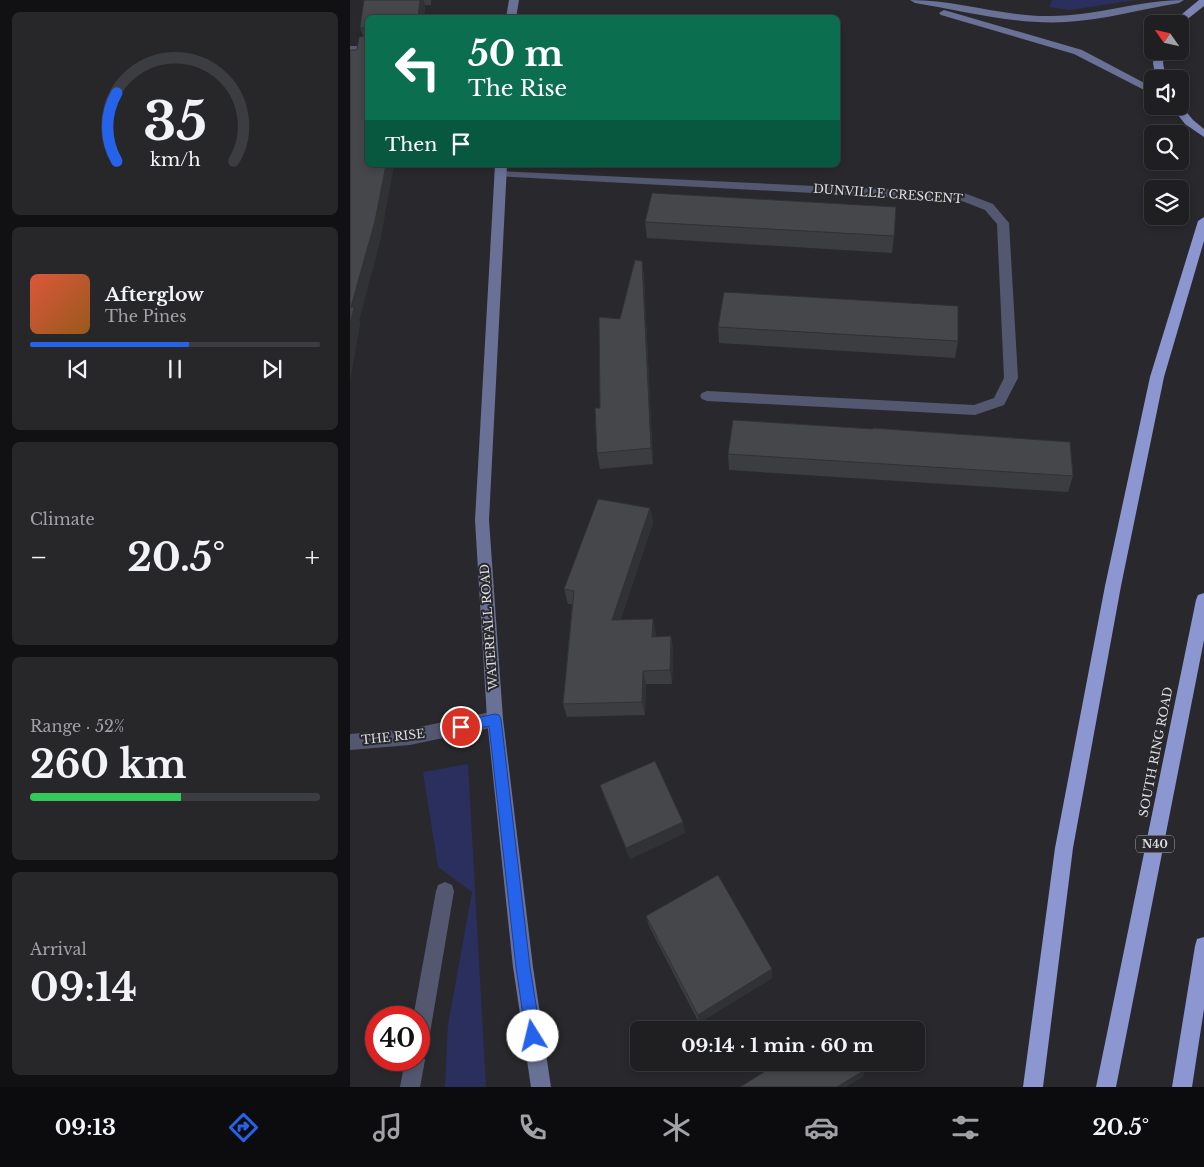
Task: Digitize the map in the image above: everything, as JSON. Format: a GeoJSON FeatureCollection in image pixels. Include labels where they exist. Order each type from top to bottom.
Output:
{"type":"FeatureCollection","features":[{"type":"Feature","properties":{"kind":"highway"},"geometry":{"type":"LineString","coordinates":[[1033,1087],[1064,848],[1113,586],[1157,377],[1204,221]]}},
{"type":"Feature","properties":{"kind":"highway","name":"SOUTH RING ROAD"},"geometry":{"type":"LineString","coordinates":[[1106,1087],[1204,600]]}},
{"type":"Feature","properties":{"kind":"highway"},"geometry":{"type":"LineString","coordinates":[[1182,1087],[1204,946]]}},
{"type":"Feature","properties":{"kind":"main road"},"geometry":{"type":"LineString","coordinates":[[1186,15],[1204,1]]}},
{"type":"Feature","properties":{"kind":"main road"},"geometry":{"type":"LineString","coordinates":[[1183,115],[1204,134]]}},
{"type":"Feature","properties":{"kind":"street"},"geometry":{"type":"LineString","coordinates":[[512,15],[514,0]]}},
{"type":"Feature","properties":{"kind":"street"},"geometry":{"type":"LineString","coordinates":[[914,0],[1010,17],[1046,19],[1081,17],[1179,0]]}},
{"type":"Feature","properties":{"kind":"street"},"geometry":{"type":"LineString","coordinates":[[914,0],[940,12],[1078,52],[1144,86]]}},
{"type":"Feature","properties":{"kind":"street"},"geometry":{"type":"LineString","coordinates":[[350,49],[365,49]]}},
{"type":"Feature","properties":{"kind":"street","name":"DUNVILLE CRESCENT"},"geometry":{"type":"LineString","coordinates":[[501,170],[964,197],[988,208],[1003,223],[1011,378],[999,401],[975,410],[707,396]]}},
{"type":"Feature","properties":{"kind":"street","name":"WATERFALL ROAD"},"geometry":{"type":"LineString","coordinates":[[501,170],[482,520],[495,719],[523,967],[541,1087]]}},
{"type":"Feature","properties":{"kind":"street","name":"THE RISE"},"geometry":{"type":"LineString","coordinates":[[350,742],[410,738],[495,719]]}},
{"type":"Feature","properties":{"kind":"street"},"geometry":{"type":"LineString","coordinates":[[425,1006],[445,891]]}},
{"type":"Feature","properties":{"kind":"street"},"geometry":{"type":"LineString","coordinates":[[410,1087],[413,1071]]}},
{"type":"Feature","properties":{"kind":"shaded area"},"geometry":{"type":"Polygon","coordinates":[[[1052,0],[1136,0],[1070,10],[1049,7],[1052,0]]]}},
{"type":"Feature","properties":{"kind":"shaded area"},"geometry":{"type":"Polygon","coordinates":[[[468,764],[486,1087],[445,1087],[448,1025],[472,892],[438,867],[423,772],[468,764]]]}},
{"type":"Feature","properties":{"kind":"building"},"geometry":{"type":"Polygon","coordinates":[[[364,0],[420,0],[418,15],[365,15],[365,36],[364,28],[360,28],[364,0]]]}},
{"type":"Feature","properties":{"kind":"building"},"geometry":{"type":"Polygon","coordinates":[[[365,36],[365,167],[386,167],[375,221],[351,307],[354,307],[350,326],[350,50],[357,50],[359,37],[365,36]]]}},
{"type":"Feature","properties":{"kind":"building"},"geometry":{"type":"Polygon","coordinates":[[[652,193],[896,207],[894,236],[645,222],[652,193]]]}},
{"type":"Feature","properties":{"kind":"building"},"geometry":{"type":"Polygon","coordinates":[[[635,260],[642,261],[651,448],[597,453],[595,408],[600,408],[599,317],[620,319],[635,260]]]}},
{"type":"Feature","properties":{"kind":"building"},"geometry":{"type":"Polygon","coordinates":[[[724,292],[958,306],[958,341],[718,327],[724,292]]]}},
{"type":"Feature","properties":{"kind":"building"},"geometry":{"type":"Polygon","coordinates":[[[733,420],[1070,442],[1073,476],[728,454],[733,420]]]}},
{"type":"Feature","properties":{"kind":"building"},"geometry":{"type":"Polygon","coordinates":[[[598,499],[650,508],[612,620],[653,619],[652,637],[671,636],[670,670],[643,671],[642,702],[563,704],[574,591],[564,589],[598,499]]]}},
{"type":"Feature","properties":{"kind":"building"},"geometry":{"type":"Polygon","coordinates":[[[655,761],[683,822],[626,848],[600,785],[655,761]]]}},
{"type":"Feature","properties":{"kind":"building"},"geometry":{"type":"Polygon","coordinates":[[[718,875],[772,969],[698,1015],[646,916],[718,875]]]}},
{"type":"Feature","properties":{"kind":"building"},"geometry":{"type":"Polygon","coordinates":[[[766,1071],[863,1071],[837,1087],[740,1087],[766,1071]]]}},
{"type":"Feature","properties":{"kind":"route"},"geometry":{"type":"LineString","coordinates":[[461,727],[495,719],[523,967],[533,1036]]}}]}
